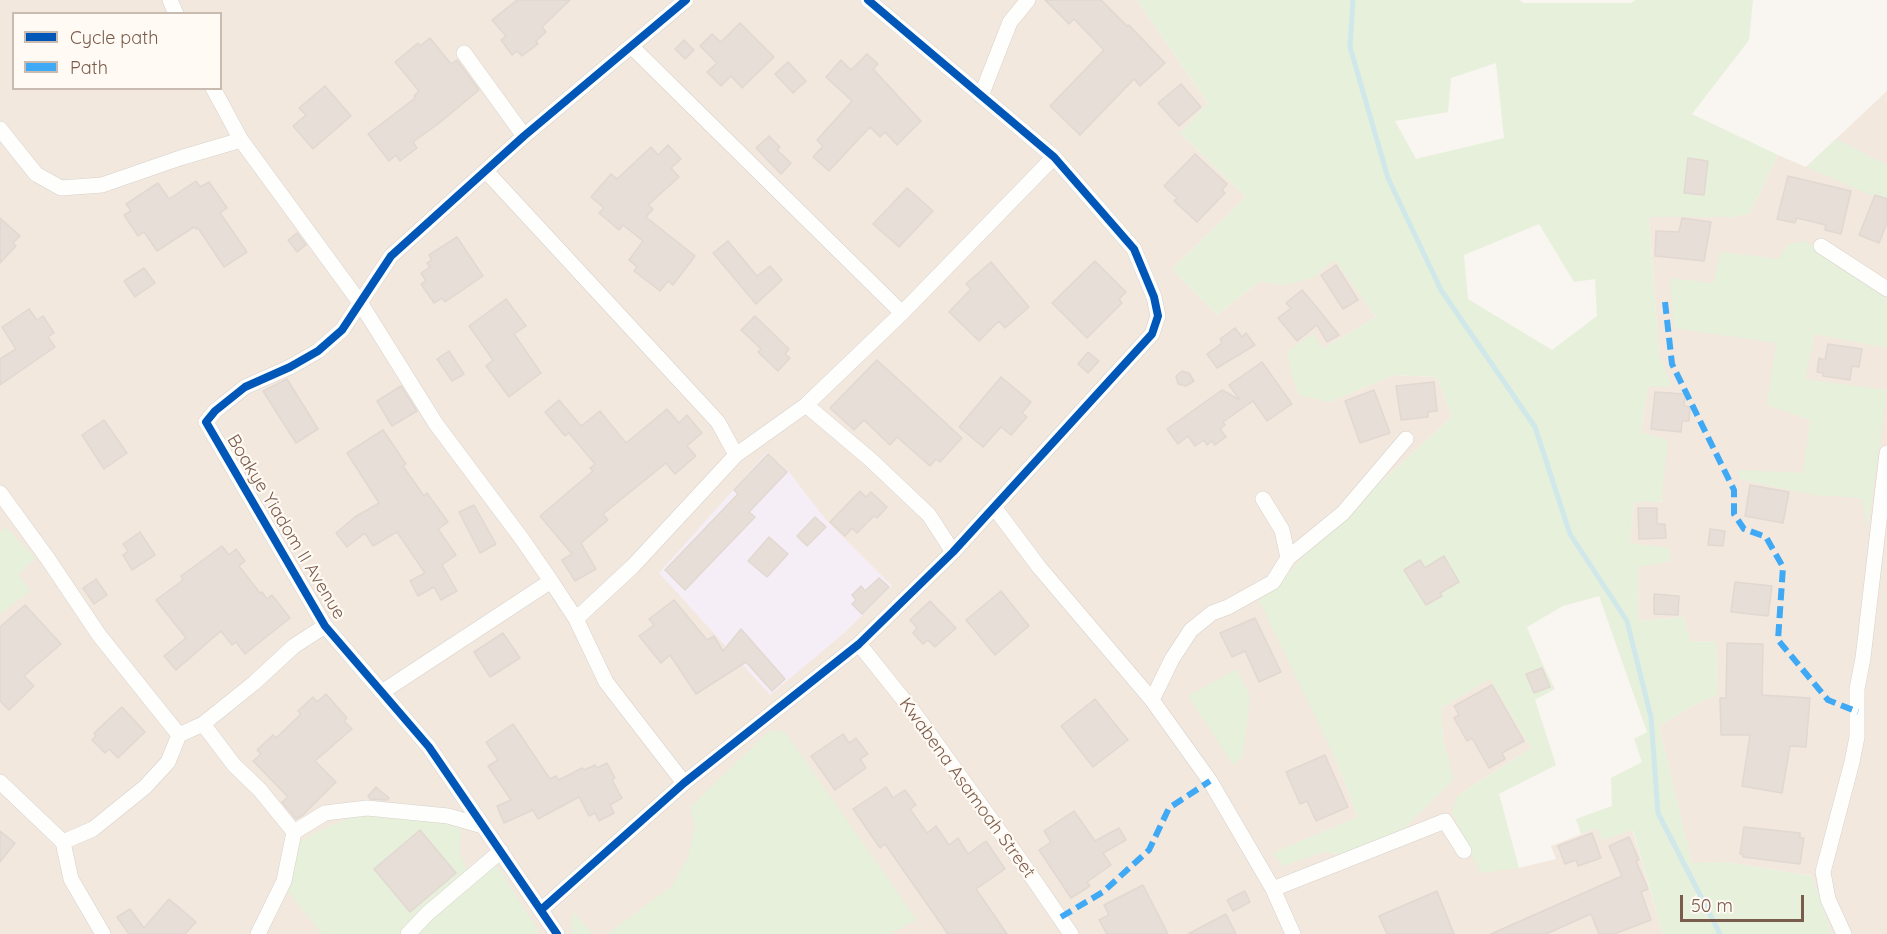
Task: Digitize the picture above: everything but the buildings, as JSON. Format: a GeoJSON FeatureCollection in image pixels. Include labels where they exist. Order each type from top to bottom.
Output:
{"type":"FeatureCollection","features":[{"type":"Feature","properties":{"kind":"street"},"geometry":{"type":"LineString","coordinates":[[361,304],[391,256],[524,136],[686,0]]}},
{"type":"Feature","properties":{"kind":"street"},"geometry":{"type":"LineString","coordinates":[[542,909],[684,783],[860,644],[953,552],[1152,334],[1158,316],[1154,297],[1134,249],[1054,157],[868,0]]}},
{"type":"Feature","properties":{"kind":"street"},"geometry":{"type":"LineString","coordinates":[[981,96],[1010,22],[1028,0]]}},
{"type":"Feature","properties":{"kind":"street"},"geometry":{"type":"LineString","coordinates":[[632,47],[902,313]]}},
{"type":"Feature","properties":{"kind":"street"},"geometry":{"type":"LineString","coordinates":[[464,53],[524,136]]}},
{"type":"Feature","properties":{"kind":"street"},"geometry":{"type":"LineString","coordinates":[[214,90],[241,140],[361,304],[436,424],[551,581],[576,619],[606,682],[684,783]]}},
{"type":"Feature","properties":{"kind":"street"},"geometry":{"type":"LineString","coordinates":[[0,129],[36,174],[61,188],[102,185],[241,140]]}},
{"type":"Feature","properties":{"kind":"street"},"geometry":{"type":"LineString","coordinates":[[576,619],[633,566],[736,454],[806,405],[902,313],[1054,157]]}},
{"type":"Feature","properties":{"kind":"street"},"geometry":{"type":"LineString","coordinates":[[486,171],[718,422],[736,454]]}},
{"type":"Feature","properties":{"kind":"street"},"geometry":{"type":"LineString","coordinates":[[1821,246],[1887,289]]}},
{"type":"Feature","properties":{"kind":"street","name":"Boakye Yiadom II Avenue"},"geometry":{"type":"LineString","coordinates":[[361,304],[342,330],[318,351],[290,368],[245,387],[215,411],[206,422],[325,626],[429,747],[557,934]]}},
{"type":"Feature","properties":{"kind":"street"},"geometry":{"type":"LineString","coordinates":[[806,405],[871,460],[929,515],[953,552]]}},
{"type":"Feature","properties":{"kind":"street"},"geometry":{"type":"LineString","coordinates":[[1152,700],[1172,659],[1191,630],[1212,614],[1273,582],[1288,558],[1343,513],[1406,439]]}},
{"type":"Feature","properties":{"kind":"street"},"geometry":{"type":"LineString","coordinates":[[1844,934],[1828,899],[1823,872],[1857,737],[1857,689],[1863,658],[1887,453]]}},
{"type":"Feature","properties":{"kind":"street"},"geometry":{"type":"LineString","coordinates":[[0,493],[48,559],[99,636],[179,735]]}},
{"type":"Feature","properties":{"kind":"street"},"geometry":{"type":"LineString","coordinates":[[1263,499],[1282,530],[1288,558]]}},
{"type":"Feature","properties":{"kind":"street"},"geometry":{"type":"LineString","coordinates":[[994,507],[1039,567],[1152,700],[1210,781],[1273,889],[1293,934]]}},
{"type":"Feature","properties":{"kind":"street"},"geometry":{"type":"LineString","coordinates":[[381,692],[551,581]]}},
{"type":"Feature","properties":{"kind":"street"},"geometry":{"type":"LineString","coordinates":[[63,842],[93,829],[145,787],[168,762],[179,735],[203,724],[294,646],[325,626]]}},
{"type":"Feature","properties":{"kind":"street","name":"Kwabena Asamoah Street"},"geometry":{"type":"LineString","coordinates":[[860,644],[943,753],[1071,934]]}},
{"type":"Feature","properties":{"kind":"street"},"geometry":{"type":"LineString","coordinates":[[203,724],[234,765],[260,790],[294,832]]}},
{"type":"Feature","properties":{"kind":"street"},"geometry":{"type":"LineString","coordinates":[[0,782],[63,842],[71,879],[103,934]]}},
{"type":"Feature","properties":{"kind":"street"},"geometry":{"type":"LineString","coordinates":[[258,934],[284,881],[294,832],[325,813],[367,808],[448,816],[483,826]]}},
{"type":"Feature","properties":{"kind":"street"},"geometry":{"type":"LineString","coordinates":[[1273,889],[1445,821],[1464,851]]}},
{"type":"Feature","properties":{"kind":"street"},"geometry":{"type":"LineString","coordinates":[[408,934],[428,913],[501,851]]}},
{"type":"Feature","properties":{"kind":"shaded area"},"geometry":{"type":"Polygon","coordinates":[[[0,0],[1137,0],[1208,103],[1180,133],[1246,197],[1172,269],[1217,315],[1260,281],[1284,285],[1335,259],[1376,317],[1323,349],[1329,402],[1395,375],[1437,377],[1452,417],[1318,540],[1280,583],[1335,758],[1358,817],[1274,853],[1312,855],[1324,852],[1346,855],[1453,779],[1443,741],[1441,708],[1490,678],[1531,748],[1457,796],[1519,868],[1556,859],[1551,846],[1597,828],[1632,829],[1663,934],[0,934],[0,0]]]}},
{"type":"Feature","properties":{"kind":"shaded area"},"geometry":{"type":"Polygon","coordinates":[[[1887,91],[1887,934],[1832,934],[1812,876],[1725,862],[1692,864],[1659,726],[1717,694],[1716,641],[1690,642],[1684,617],[1639,621],[1638,566],[1671,561],[1630,543],[1634,502],[1662,502],[1641,432],[1648,386],[1671,386],[1659,355],[1649,217],[1734,217],[1750,213],[1778,155],[1806,167],[1887,91]]]}},
{"type":"Feature","properties":{"kind":"shaded area"},"geometry":{"type":"Polygon","coordinates":[[[767,452],[789,472],[827,521],[892,586],[843,634],[770,695],[659,573],[767,452]]]}},
{"type":"Feature","properties":{"kind":"green space"},"geometry":{"type":"Polygon","coordinates":[[[1137,0],[1520,0],[1523,3],[1631,3],[1636,0],[1753,0],[1749,40],[1692,114],[1778,155],[1750,213],[1734,217],[1649,217],[1659,355],[1672,386],[1648,387],[1641,432],[1668,440],[1661,502],[1634,502],[1630,543],[1669,548],[1671,561],[1638,567],[1639,621],[1684,617],[1690,642],[1716,641],[1717,695],[1692,706],[1659,726],[1692,863],[1725,862],[1812,876],[1832,934],[1663,934],[1633,830],[1603,840],[1597,828],[1581,834],[1576,819],[1612,806],[1611,778],[1642,762],[1634,739],[1647,732],[1599,596],[1563,606],[1527,627],[1555,689],[1535,700],[1556,765],[1499,794],[1519,868],[1480,873],[1452,812],[1457,796],[1531,748],[1490,679],[1441,708],[1443,741],[1454,779],[1404,829],[1345,855],[1324,852],[1283,866],[1273,853],[1358,817],[1335,758],[1258,598],[1280,583],[1318,540],[1452,417],[1437,377],[1395,375],[1329,402],[1299,395],[1287,352],[1313,333],[1323,349],[1376,317],[1335,260],[1312,278],[1284,285],[1260,281],[1217,315],[1172,269],[1246,197],[1180,133],[1208,103],[1137,0]],[[1496,63],[1451,78],[1448,112],[1395,121],[1416,159],[1504,138],[1496,63]],[[1539,224],[1464,255],[1468,299],[1552,350],[1597,316],[1595,279],[1574,282],[1539,224]]]}},
{"type":"Feature","properties":{"kind":"green space"},"geometry":{"type":"Polygon","coordinates":[[[1836,139],[1887,165],[1887,202],[1806,167],[1836,139]]]}},
{"type":"Feature","properties":{"kind":"green space"},"geometry":{"type":"Polygon","coordinates":[[[1805,241],[1887,298],[1887,348],[1815,334],[1805,379],[1887,390],[1868,528],[1861,498],[1814,495],[1739,479],[1738,470],[1803,473],[1810,420],[1767,405],[1776,343],[1674,328],[1670,278],[1713,283],[1720,252],[1779,259],[1788,244],[1805,241]]]}},
{"type":"Feature","properties":{"kind":"green space"},"geometry":{"type":"Polygon","coordinates":[[[6,527],[35,558],[18,575],[31,591],[0,614],[0,533],[6,527]]]}},
{"type":"Feature","properties":{"kind":"green space"},"geometry":{"type":"Polygon","coordinates":[[[1237,669],[1250,696],[1243,757],[1233,765],[1188,696],[1237,669]]]}},
{"type":"Feature","properties":{"kind":"green space"},"geometry":{"type":"Polygon","coordinates":[[[769,731],[785,732],[917,920],[890,934],[607,934],[672,886],[688,857],[695,825],[690,807],[769,731]]]}},
{"type":"Feature","properties":{"kind":"green space"},"geometry":{"type":"Polygon","coordinates":[[[361,814],[427,818],[461,825],[460,854],[467,870],[496,864],[540,934],[322,934],[277,878],[298,843],[324,828],[361,814]]]}},
{"type":"Feature","properties":{"kind":"green space"},"geometry":{"type":"Polygon","coordinates":[[[573,911],[593,934],[571,934],[573,911]]]}},
{"type":"Feature","properties":{"kind":"waterway"},"geometry":{"type":"LineString","coordinates":[[1353,0],[1350,47],[1388,178],[1441,290],[1535,427],[1570,534],[1627,621],[1651,717],[1658,813],[1720,934]]}},
{"type":"Feature","properties":{"kind":"marked path"},"geometry":{"type":"LineString","coordinates":[[1665,302],[1672,364],[1734,490],[1734,514],[1744,529],[1766,537],[1783,567],[1778,640],[1828,700],[1858,712]]}},
{"type":"Feature","properties":{"kind":"marked path"},"geometry":{"type":"LineString","coordinates":[[1061,917],[1103,892],[1149,850],[1169,808],[1210,781]]}},
{"type":"Feature","properties":{"kind":"cycle path"},"geometry":{"type":"LineString","coordinates":[[557,934],[429,747],[325,626],[206,422],[215,411],[245,387],[290,367],[318,351],[342,330],[391,256],[524,136],[686,0]]}},
{"type":"Feature","properties":{"kind":"cycle path"},"geometry":{"type":"LineString","coordinates":[[542,909],[684,783],[859,644],[953,552],[1152,334],[1158,316],[1154,297],[1134,249],[1054,157],[868,0]]}}]}
